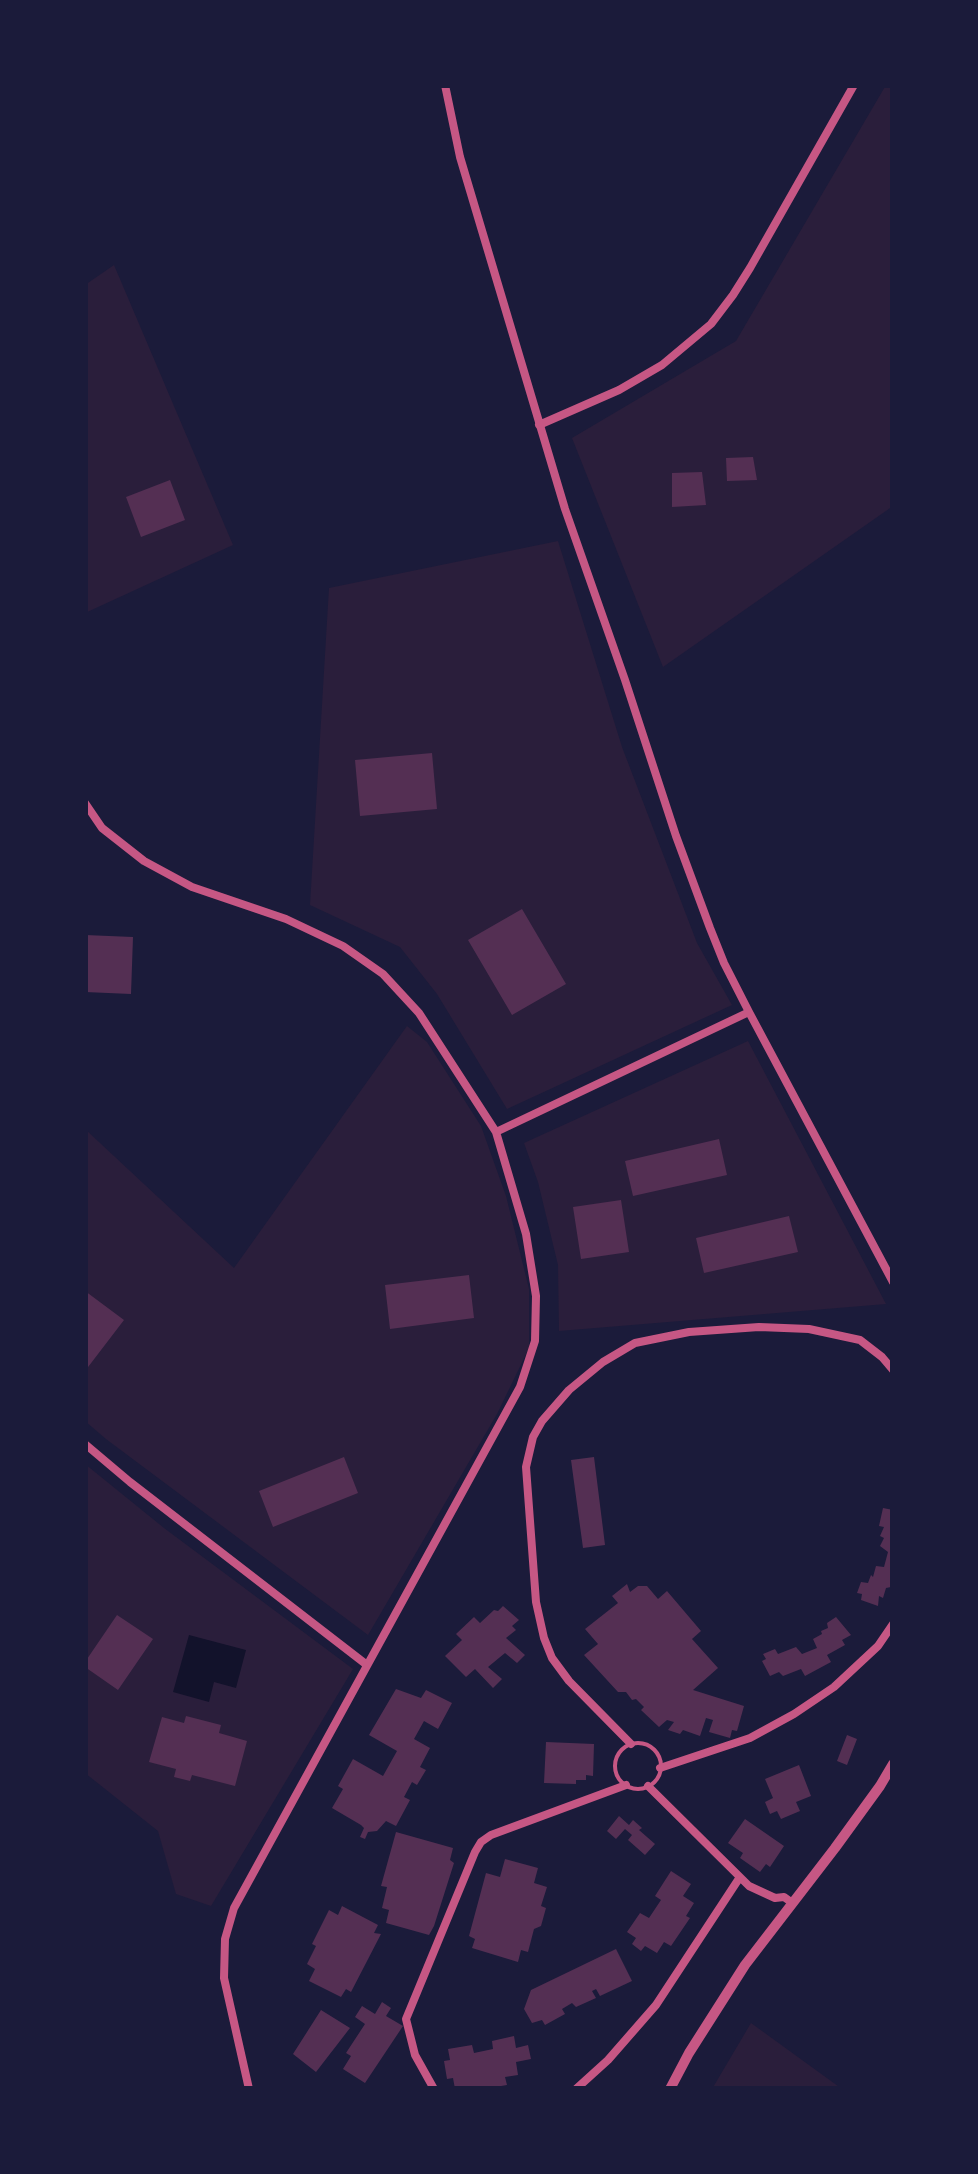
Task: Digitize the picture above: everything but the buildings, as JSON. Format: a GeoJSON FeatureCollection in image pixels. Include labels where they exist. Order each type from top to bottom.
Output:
{"type":"FeatureCollection","features":[{"type":"Feature","properties":{"kind":"street"},"geometry":{"type":"LineString","coordinates":[[445,85],[460,157],[539,425],[676,836],[724,963],[893,1282]]}},
{"type":"Feature","properties":{"kind":"street"},"geometry":{"type":"LineString","coordinates":[[539,425],[648,374],[711,324],[734,295],[854,85]]}},
{"type":"Feature","properties":{"kind":"street"},"geometry":{"type":"LineString","coordinates":[[85,802],[102,828],[144,860],[192,887],[286,920],[342,946],[383,974],[419,1013],[496,1132],[526,1234],[536,1296],[535,1341],[524,1378],[234,1908],[225,1939],[224,1978],[249,2089]]}},
{"type":"Feature","properties":{"kind":"street"},"geometry":{"type":"LineString","coordinates":[[496,1132],[749,1012]]}},
{"type":"Feature","properties":{"kind":"street"},"geometry":{"type":"LineString","coordinates":[[631,1744],[570,1681],[552,1658],[544,1638],[532,1570],[526,1467],[533,1437],[542,1421],[603,1362],[635,1343],[689,1332],[760,1327],[809,1329],[860,1340],[893,1370]]}},
{"type":"Feature","properties":{"kind":"street"},"geometry":{"type":"LineString","coordinates":[[85,1444],[367,1665]]}},
{"type":"Feature","properties":{"kind":"street"},"geometry":{"type":"LineString","coordinates":[[660,1768],[750,1738],[794,1714],[834,1686],[878,1646],[893,1624]]}},
{"type":"Feature","properties":{"kind":"street"},"geometry":{"type":"LineString","coordinates":[[670,2089],[719,2003],[893,1764]]}},
{"type":"Feature","properties":{"kind":"street"},"geometry":{"type":"LineString","coordinates":[[434,2089],[415,2056],[406,2019],[481,1842],[626,1785]]}},
{"type":"Feature","properties":{"kind":"street"},"geometry":{"type":"LineString","coordinates":[[648,1786],[749,1886],[792,1902]]}},
{"type":"Feature","properties":{"kind":"street"},"geometry":{"type":"LineString","coordinates":[[576,2089],[608,2060],[656,2005],[740,1876]]}},
{"type":"Feature","properties":{"kind":"lane"},"geometry":{"type":"LineString","coordinates":[[631,1744],[646,1744],[657,1754],[660,1768],[654,1782],[633,1788],[616,1774],[616,1759],[631,1744]]}},
{"type":"Feature","properties":{"kind":"shaded area"},"geometry":{"type":"Polygon","coordinates":[[[886,85],[893,85],[893,506],[663,667],[572,438],[736,341],[886,85]]]}},
{"type":"Feature","properties":{"kind":"shaded area"},"geometry":{"type":"Polygon","coordinates":[[[114,265],[233,545],[85,613],[85,285],[114,265]]]}},
{"type":"Feature","properties":{"kind":"shaded area"},"geometry":{"type":"Polygon","coordinates":[[[558,541],[622,747],[697,943],[732,1005],[507,1109],[437,994],[400,947],[310,905],[329,588],[558,541]]]}},
{"type":"Feature","properties":{"kind":"shaded area"},"geometry":{"type":"Polygon","coordinates":[[[407,1026],[427,1042],[481,1126],[506,1196],[529,1289],[529,1348],[497,1414],[368,1635],[85,1421],[85,1129],[234,1268],[407,1026]]]}},
{"type":"Feature","properties":{"kind":"shaded area"},"geometry":{"type":"Polygon","coordinates":[[[748,1041],[886,1304],[559,1331],[558,1265],[538,1182],[524,1143],[748,1041]]]}},
{"type":"Feature","properties":{"kind":"shaded area"},"geometry":{"type":"Polygon","coordinates":[[[85,1464],[353,1669],[211,1906],[176,1894],[158,1831],[85,1773],[85,1464]]]}},
{"type":"Feature","properties":{"kind":"shaded area"},"geometry":{"type":"Polygon","coordinates":[[[189,1635],[246,1650],[236,1688],[214,1682],[209,1702],[173,1692],[189,1635]]]}},
{"type":"Feature","properties":{"kind":"shaded area"},"geometry":{"type":"Polygon","coordinates":[[[751,2023],[842,2089],[712,2089],[751,2023]]]}}]}
